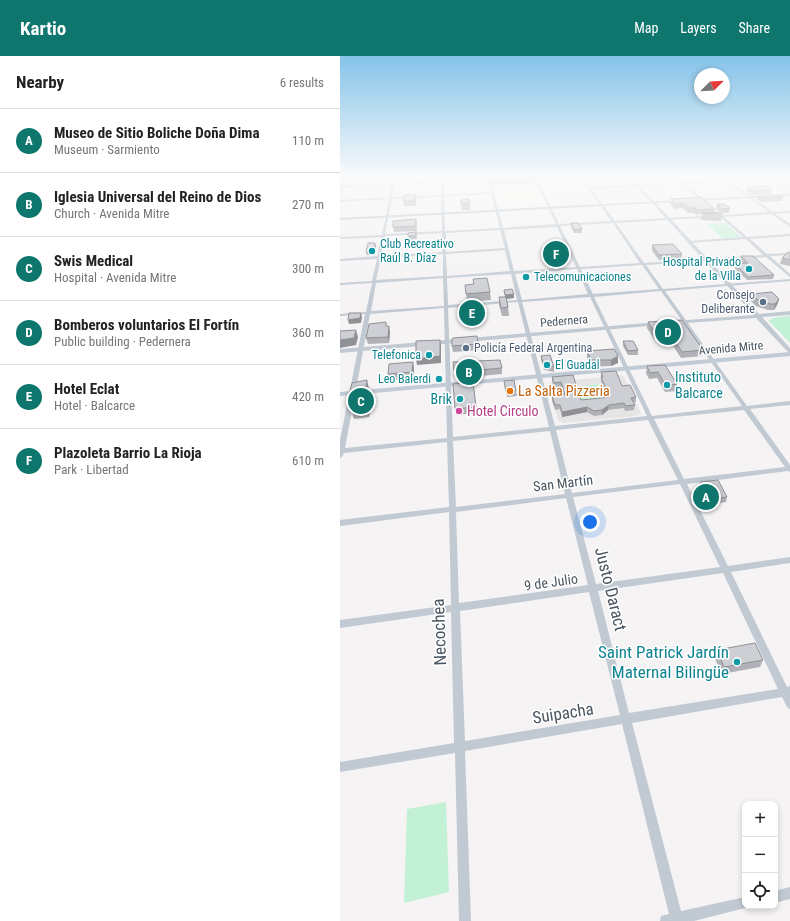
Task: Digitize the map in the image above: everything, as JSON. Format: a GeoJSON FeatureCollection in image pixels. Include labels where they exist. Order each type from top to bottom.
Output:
{"type":"FeatureCollection","features":[{"type":"Feature","properties":{"kind":"main road"},"geometry":{"type":"LineString","coordinates":[[340,218],[398,215]]}},
{"type":"Feature","properties":{"kind":"main road","name":"Avenida Mitre"},"geometry":{"type":"LineString","coordinates":[[340,394],[790,354]]}},
{"type":"Feature","properties":{"kind":"street","name":"Necochea"},"geometry":{"type":"LineString","coordinates":[[443,215],[451,510],[465,921]]}},
{"type":"Feature","properties":{"kind":"street","name":"Justo Daract"},"geometry":{"type":"LineString","coordinates":[[497,215],[594,589],[673,920]]}},
{"type":"Feature","properties":{"kind":"street"},"geometry":{"type":"LineString","coordinates":[[555,215],[626,369],[681,482],[787,691],[790,704]]}},
{"type":"Feature","properties":{"kind":"street"},"geometry":{"type":"LineString","coordinates":[[609,215],[711,361],[790,469]]}},
{"type":"Feature","properties":{"kind":"street"},"geometry":{"type":"LineString","coordinates":[[665,215],[790,351]]}},
{"type":"Feature","properties":{"kind":"street"},"geometry":{"type":"LineString","coordinates":[[340,238],[732,215]]}},
{"type":"Feature","properties":{"kind":"street"},"geometry":{"type":"LineString","coordinates":[[775,215],[790,226]]}},
{"type":"Feature","properties":{"kind":"street"},"geometry":{"type":"LineString","coordinates":[[386,216],[353,393],[340,452],[790,403]]}},
{"type":"Feature","properties":{"kind":"street"},"geometry":{"type":"LineString","coordinates":[[721,216],[790,276]]}},
{"type":"Feature","properties":{"kind":"street"},"geometry":{"type":"LineString","coordinates":[[689,242],[790,235]]}},
{"type":"Feature","properties":{"kind":"street"},"geometry":{"type":"LineString","coordinates":[[340,260],[507,249]]}},
{"type":"Feature","properties":{"kind":"street"},"geometry":{"type":"LineString","coordinates":[[340,284],[790,254]]}},
{"type":"Feature","properties":{"kind":"street"},"geometry":{"type":"LineString","coordinates":[[340,315],[790,280]]}},
{"type":"Feature","properties":{"kind":"street"},"geometry":{"type":"LineString","coordinates":[[669,324],[790,313]]}},
{"type":"Feature","properties":{"kind":"street","name":"Pedernera"},"geometry":{"type":"LineString","coordinates":[[340,351],[661,324]]}},
{"type":"Feature","properties":{"kind":"street","name":"San Martín"},"geometry":{"type":"LineString","coordinates":[[340,523],[790,469]]}},
{"type":"Feature","properties":{"kind":"street","name":"9 de Julio"},"geometry":{"type":"LineString","coordinates":[[340,624],[790,560]]}},
{"type":"Feature","properties":{"kind":"street","name":"Suipacha"},"geometry":{"type":"LineString","coordinates":[[340,767],[459,746],[626,720],[787,691]]}},
{"type":"Feature","properties":{"kind":"street"},"geometry":{"type":"LineString","coordinates":[[778,896],[790,893]]}},
{"type":"Feature","properties":{"kind":"street"},"geometry":{"type":"LineString","coordinates":[[673,920],[742,904]]}},
{"type":"Feature","properties":{"kind":"shaded area"},"geometry":{"type":"Polygon","coordinates":[[[621,375],[624,377],[641,413],[637,416],[563,423],[558,420],[548,383],[621,375]]]}},
{"type":"Feature","properties":{"kind":"green space"},"geometry":{"type":"Polygon","coordinates":[[[725,223],[741,237],[722,238],[707,224],[725,223]]]}},
{"type":"Feature","properties":{"kind":"green space"},"geometry":{"type":"Polygon","coordinates":[[[566,250],[569,256],[544,258],[542,252],[566,250]]]}},
{"type":"Feature","properties":{"kind":"green space"},"geometry":{"type":"Polygon","coordinates":[[[790,316],[790,343],[768,320],[772,320],[771,318],[790,316]]]}},
{"type":"Feature","properties":{"kind":"green space"},"geometry":{"type":"Polygon","coordinates":[[[602,384],[609,402],[581,405],[574,387],[602,384]]]}},
{"type":"Feature","properties":{"kind":"green space"},"geometry":{"type":"Polygon","coordinates":[[[446,802],[449,892],[404,903],[407,809],[446,802]]]}},
{"type":"Feature","properties":{"kind":"building"},"geometry":{"type":"Polygon","coordinates":[[[416,219],[416,226],[393,227],[393,221],[416,219]]]}},
{"type":"Feature","properties":{"kind":"building"},"geometry":{"type":"Polygon","coordinates":[[[571,223],[578,223],[582,229],[574,230],[571,223]]]}},
{"type":"Feature","properties":{"kind":"building"},"geometry":{"type":"Polygon","coordinates":[[[416,232],[416,236],[408,236],[408,233],[416,232]]]}},
{"type":"Feature","properties":{"kind":"building"},"geometry":{"type":"Polygon","coordinates":[[[368,243],[375,243],[374,251],[366,252],[368,243]]]}},
{"type":"Feature","properties":{"kind":"building"},"geometry":{"type":"Polygon","coordinates":[[[673,244],[682,254],[659,255],[652,245],[673,244]]]}},
{"type":"Feature","properties":{"kind":"building"},"geometry":{"type":"Polygon","coordinates":[[[788,252],[790,253],[790,260],[782,258],[788,252]]]}},
{"type":"Feature","properties":{"kind":"building","name":"Hospital Privado de la Villa"},"geometry":{"type":"Polygon","coordinates":[[[741,256],[753,256],[774,275],[748,277],[735,264],[748,263],[741,256]]]}},
{"type":"Feature","properties":{"kind":"building"},"geometry":{"type":"Polygon","coordinates":[[[487,278],[490,292],[466,294],[465,285],[474,284],[473,279],[487,278]]]}},
{"type":"Feature","properties":{"kind":"building"},"geometry":{"type":"Polygon","coordinates":[[[512,289],[514,294],[505,295],[504,290],[512,289]]]}},
{"type":"Feature","properties":{"kind":"building"},"geometry":{"type":"Polygon","coordinates":[[[772,292],[779,299],[775,304],[758,300],[752,294],[772,292]]]}},
{"type":"Feature","properties":{"kind":"building"},"geometry":{"type":"Polygon","coordinates":[[[499,297],[506,297],[508,307],[501,308],[499,297]]]}},
{"type":"Feature","properties":{"kind":"building"},"geometry":{"type":"Polygon","coordinates":[[[475,303],[477,314],[468,314],[467,304],[475,303]]]}},
{"type":"Feature","properties":{"kind":"building"},"geometry":{"type":"Polygon","coordinates":[[[349,313],[361,313],[360,318],[348,320],[349,313]]]}},
{"type":"Feature","properties":{"kind":"building"},"geometry":{"type":"Polygon","coordinates":[[[682,320],[703,350],[682,352],[669,332],[655,333],[648,322],[682,320]]]}},
{"type":"Feature","properties":{"kind":"building"},"geometry":{"type":"Polygon","coordinates":[[[386,322],[386,326],[389,326],[388,337],[366,338],[369,324],[386,322]]]}},
{"type":"Feature","properties":{"kind":"building"},"geometry":{"type":"Polygon","coordinates":[[[356,330],[354,338],[340,340],[340,331],[356,330]]]}},
{"type":"Feature","properties":{"kind":"building"},"geometry":{"type":"Polygon","coordinates":[[[477,336],[478,344],[452,346],[453,338],[477,336]]]}},
{"type":"Feature","properties":{"kind":"building"},"geometry":{"type":"Polygon","coordinates":[[[440,340],[440,356],[416,359],[416,341],[440,340]]]}},
{"type":"Feature","properties":{"kind":"building"},"geometry":{"type":"Polygon","coordinates":[[[623,341],[633,341],[638,350],[628,351],[623,341]]]}},
{"type":"Feature","properties":{"kind":"building"},"geometry":{"type":"Polygon","coordinates":[[[614,349],[618,356],[611,360],[591,360],[587,351],[614,349]]]}},
{"type":"Feature","properties":{"kind":"building"},"geometry":{"type":"Polygon","coordinates":[[[550,355],[554,367],[544,365],[541,356],[550,355]]]}},
{"type":"Feature","properties":{"kind":"building"},"geometry":{"type":"Polygon","coordinates":[[[500,360],[502,368],[454,371],[453,362],[500,360]]]}},
{"type":"Feature","properties":{"kind":"building"},"geometry":{"type":"Polygon","coordinates":[[[413,362],[412,372],[388,374],[389,364],[413,362]]]}},
{"type":"Feature","properties":{"kind":"building"},"geometry":{"type":"Polygon","coordinates":[[[665,365],[677,384],[666,386],[658,372],[650,373],[647,366],[665,365]]]}},
{"type":"Feature","properties":{"kind":"building"},"geometry":{"type":"Polygon","coordinates":[[[616,371],[622,386],[630,385],[636,397],[631,398],[635,405],[626,406],[624,403],[609,405],[602,410],[594,411],[587,407],[562,412],[560,405],[555,405],[552,396],[565,395],[561,382],[554,383],[552,377],[573,375],[581,400],[610,397],[601,377],[603,377],[601,372],[616,371]]]}},
{"type":"Feature","properties":{"kind":"building"},"geometry":{"type":"Polygon","coordinates":[[[367,380],[364,399],[348,400],[352,383],[367,380]]]}},
{"type":"Feature","properties":{"kind":"building"},"geometry":{"type":"Polygon","coordinates":[[[514,380],[516,391],[506,392],[504,381],[514,380]]]}},
{"type":"Feature","properties":{"kind":"building"},"geometry":{"type":"Polygon","coordinates":[[[473,382],[476,407],[455,409],[453,384],[473,382]]]}},
{"type":"Feature","properties":{"kind":"building"},"geometry":{"type":"Polygon","coordinates":[[[718,480],[727,497],[704,500],[697,486],[701,482],[718,480]]]}},
{"type":"Feature","properties":{"kind":"building"},"geometry":{"type":"Polygon","coordinates":[[[755,643],[763,660],[724,667],[717,650],[755,643]]]}},
{"type":"Feature","properties":{"kind":"place","name":"Club Recreativo Raúl B. Díaz"},"geometry":{"type":"Point","coordinates":[372,251]}},
{"type":"Feature","properties":{"kind":"place","name":"Plazoleta Barrio La Rioja"},"geometry":{"type":"Point","coordinates":[556,254]}},
{"type":"Feature","properties":{"kind":"place","name":"Hospital Privado de la Villa"},"geometry":{"type":"Point","coordinates":[749,269]}},
{"type":"Feature","properties":{"kind":"place","name":"Telecomunicaciones"},"geometry":{"type":"Point","coordinates":[526,277]}},
{"type":"Feature","properties":{"kind":"place","name":"Consejo Deliberante"},"geometry":{"type":"Point","coordinates":[763,302]}},
{"type":"Feature","properties":{"kind":"place","name":"Hotel Eclat"},"geometry":{"type":"Point","coordinates":[472,313]}},
{"type":"Feature","properties":{"kind":"place","name":"Bomberos voluntarios El Fortín"},"geometry":{"type":"Point","coordinates":[668,332]}},
{"type":"Feature","properties":{"kind":"place","name":"Policía Federal Argentina"},"geometry":{"type":"Point","coordinates":[466,348]}},
{"type":"Feature","properties":{"kind":"place","name":"Telefonica"},"geometry":{"type":"Point","coordinates":[429,355]}},
{"type":"Feature","properties":{"kind":"place","name":"El Guadal"},"geometry":{"type":"Point","coordinates":[547,365]}},
{"type":"Feature","properties":{"kind":"place","name":"Iglesia Universal del Reino de Dios"},"geometry":{"type":"Point","coordinates":[469,372]}},
{"type":"Feature","properties":{"kind":"place","name":"Leo Balerdi"},"geometry":{"type":"Point","coordinates":[439,379]}},
{"type":"Feature","properties":{"kind":"place","name":"Instituto Balcarce"},"geometry":{"type":"Point","coordinates":[667,385]}},
{"type":"Feature","properties":{"kind":"place","name":"La Salta Pizzeria"},"geometry":{"type":"Point","coordinates":[510,391]}},
{"type":"Feature","properties":{"kind":"place","name":"Brik"},"geometry":{"type":"Point","coordinates":[460,399]}},
{"type":"Feature","properties":{"kind":"place","name":"Swis Medical"},"geometry":{"type":"Point","coordinates":[361,401]}},
{"type":"Feature","properties":{"kind":"place","name":"Hotel Circulo"},"geometry":{"type":"Point","coordinates":[459,411]}},
{"type":"Feature","properties":{"kind":"place","name":"Museo de Sitio Boliche Doña Dima"},"geometry":{"type":"Point","coordinates":[706,497]}},
{"type":"Feature","properties":{"kind":"place","name":"Saint Patrick Jardín Maternal Bilingüe"},"geometry":{"type":"Point","coordinates":[737,662]}}]}
